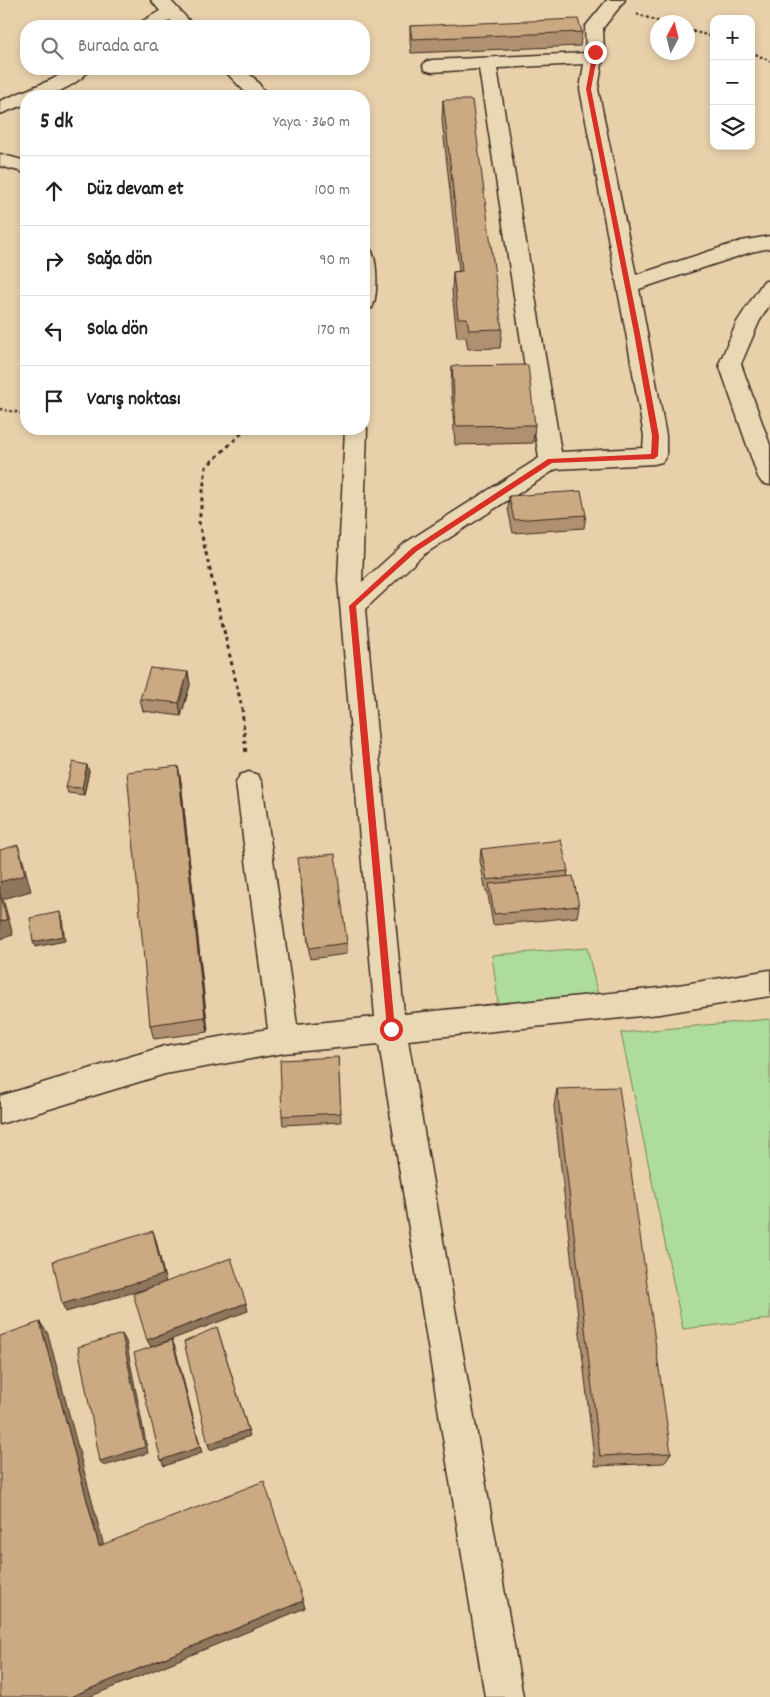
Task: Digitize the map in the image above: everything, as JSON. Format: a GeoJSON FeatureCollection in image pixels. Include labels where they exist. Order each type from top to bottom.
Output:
{"type":"FeatureCollection","features":[{"type":"Feature","properties":{"kind":"street"},"geometry":{"type":"LineString","coordinates":[[352,606],[414,550],[551,461],[654,456],[655,436],[628,284],[588,89],[594,58],[594,27],[616,0]]}},
{"type":"Feature","properties":{"kind":"street"},"geometry":{"type":"LineString","coordinates":[[153,20],[166,6],[179,20]]}},
{"type":"Feature","properties":{"kind":"street"},"geometry":{"type":"LineString","coordinates":[[432,66],[594,58]]}},
{"type":"Feature","properties":{"kind":"street"},"geometry":{"type":"LineString","coordinates":[[487,64],[551,461]]}},
{"type":"Feature","properties":{"kind":"street"},"geometry":{"type":"LineString","coordinates":[[44,90],[72,75]]}},
{"type":"Feature","properties":{"kind":"street"},"geometry":{"type":"LineString","coordinates":[[239,75],[254,90]]}},
{"type":"Feature","properties":{"kind":"street"},"geometry":{"type":"LineString","coordinates":[[0,108],[20,100]]}},
{"type":"Feature","properties":{"kind":"street"},"geometry":{"type":"LineString","coordinates":[[0,160],[20,165]]}},
{"type":"Feature","properties":{"kind":"street"},"geometry":{"type":"LineString","coordinates":[[628,284],[748,246],[770,242]]}},
{"type":"Feature","properties":{"kind":"street"},"geometry":{"type":"LineString","coordinates":[[770,287],[748,322],[730,364],[770,477]]}},
{"type":"Feature","properties":{"kind":"street"},"geometry":{"type":"LineString","coordinates":[[356,435],[350,580],[391,1029],[504,1697]]}},
{"type":"Feature","properties":{"kind":"street"},"geometry":{"type":"LineString","coordinates":[[249,783],[284,1040]]}},
{"type":"Feature","properties":{"kind":"street"},"geometry":{"type":"LineString","coordinates":[[0,1110],[165,1060],[284,1040],[660,1001],[770,983]]}},
{"type":"Feature","properties":{"kind":"path"},"geometry":{"type":"LineString","coordinates":[[695,32],[710,36]]}},
{"type":"Feature","properties":{"kind":"path"},"geometry":{"type":"LineString","coordinates":[[755,54],[770,62]]}},
{"type":"Feature","properties":{"kind":"path"},"geometry":{"type":"LineString","coordinates":[[0,409],[20,413]]}},
{"type":"Feature","properties":{"kind":"path"},"geometry":{"type":"LineString","coordinates":[[240,435],[206,467],[199,523],[242,708],[249,783]]}},
{"type":"Feature","properties":{"kind":"green space"},"geometry":{"type":"Polygon","coordinates":[[[587,948],[599,1000],[499,1010],[492,955],[587,948]]]}},
{"type":"Feature","properties":{"kind":"green space"},"geometry":{"type":"Polygon","coordinates":[[[770,1019],[770,1319],[683,1329],[621,1033],[770,1019]]]}},
{"type":"Feature","properties":{"kind":"building"},"geometry":{"type":"Polygon","coordinates":[[[578,19],[582,32],[412,39],[410,26],[578,19]]]}},
{"type":"Feature","properties":{"kind":"building"},"geometry":{"type":"Polygon","coordinates":[[[443,100],[472,100],[502,329],[469,330],[467,318],[458,318],[453,272],[462,271],[443,100]]]}},
{"type":"Feature","properties":{"kind":"building"},"geometry":{"type":"Polygon","coordinates":[[[528,365],[535,425],[456,426],[452,366],[528,365]]]}},
{"type":"Feature","properties":{"kind":"building"},"geometry":{"type":"Polygon","coordinates":[[[581,491],[586,515],[514,520],[509,496],[581,491]]]}},
{"type":"Feature","properties":{"kind":"building"},"geometry":{"type":"Polygon","coordinates":[[[150,668],[188,672],[179,703],[140,699],[150,668]]]}},
{"type":"Feature","properties":{"kind":"building"},"geometry":{"type":"Polygon","coordinates":[[[73,762],[87,765],[82,788],[66,787],[73,762]]]}},
{"type":"Feature","properties":{"kind":"building"},"geometry":{"type":"Polygon","coordinates":[[[178,766],[205,1017],[150,1025],[127,772],[178,766]]]}},
{"type":"Feature","properties":{"kind":"building"},"geometry":{"type":"Polygon","coordinates":[[[561,840],[568,871],[487,880],[481,849],[561,840]]]}},
{"type":"Feature","properties":{"kind":"building"},"geometry":{"type":"Polygon","coordinates":[[[18,845],[25,875],[0,882],[0,850],[18,845]]]}},
{"type":"Feature","properties":{"kind":"building"},"geometry":{"type":"Polygon","coordinates":[[[335,854],[347,943],[309,948],[298,858],[335,854]]]}},
{"type":"Feature","properties":{"kind":"building"},"geometry":{"type":"Polygon","coordinates":[[[573,876],[579,906],[494,914],[489,884],[573,876]]]}},
{"type":"Feature","properties":{"kind":"building"},"geometry":{"type":"Polygon","coordinates":[[[0,894],[7,920],[0,921],[0,894]]]}},
{"type":"Feature","properties":{"kind":"building"},"geometry":{"type":"Polygon","coordinates":[[[60,912],[63,936],[33,942],[30,918],[60,912]]]}},
{"type":"Feature","properties":{"kind":"building"},"geometry":{"type":"Polygon","coordinates":[[[338,1057],[341,1113],[282,1116],[280,1060],[338,1057]]]}},
{"type":"Feature","properties":{"kind":"building"},"geometry":{"type":"Polygon","coordinates":[[[619,1087],[671,1453],[600,1456],[557,1089],[619,1087]]]}},
{"type":"Feature","properties":{"kind":"building"},"geometry":{"type":"Polygon","coordinates":[[[153,1231],[163,1275],[62,1304],[53,1261],[153,1231]]]}},
{"type":"Feature","properties":{"kind":"building"},"geometry":{"type":"Polygon","coordinates":[[[231,1258],[246,1303],[147,1340],[133,1294],[231,1258]]]}},
{"type":"Feature","properties":{"kind":"building"},"geometry":{"type":"Polygon","coordinates":[[[40,1322],[99,1546],[264,1481],[303,1601],[70,1697],[0,1697],[0,1336],[40,1322]]]}},
{"type":"Feature","properties":{"kind":"building"},"geometry":{"type":"Polygon","coordinates":[[[217,1327],[248,1430],[208,1444],[184,1342],[217,1327]]]}},
{"type":"Feature","properties":{"kind":"building"},"geometry":{"type":"Polygon","coordinates":[[[122,1334],[145,1447],[100,1461],[78,1347],[122,1334]]]}},
{"type":"Feature","properties":{"kind":"building"},"geometry":{"type":"Polygon","coordinates":[[[172,1340],[200,1447],[161,1460],[134,1353],[172,1340]]]}},
{"type":"Feature","properties":{"kind":"route"},"geometry":{"type":"LineString","coordinates":[[391,1029],[352,606],[414,550],[551,461],[654,456],[655,436],[637,333],[588,89],[595,52]]}}]}
